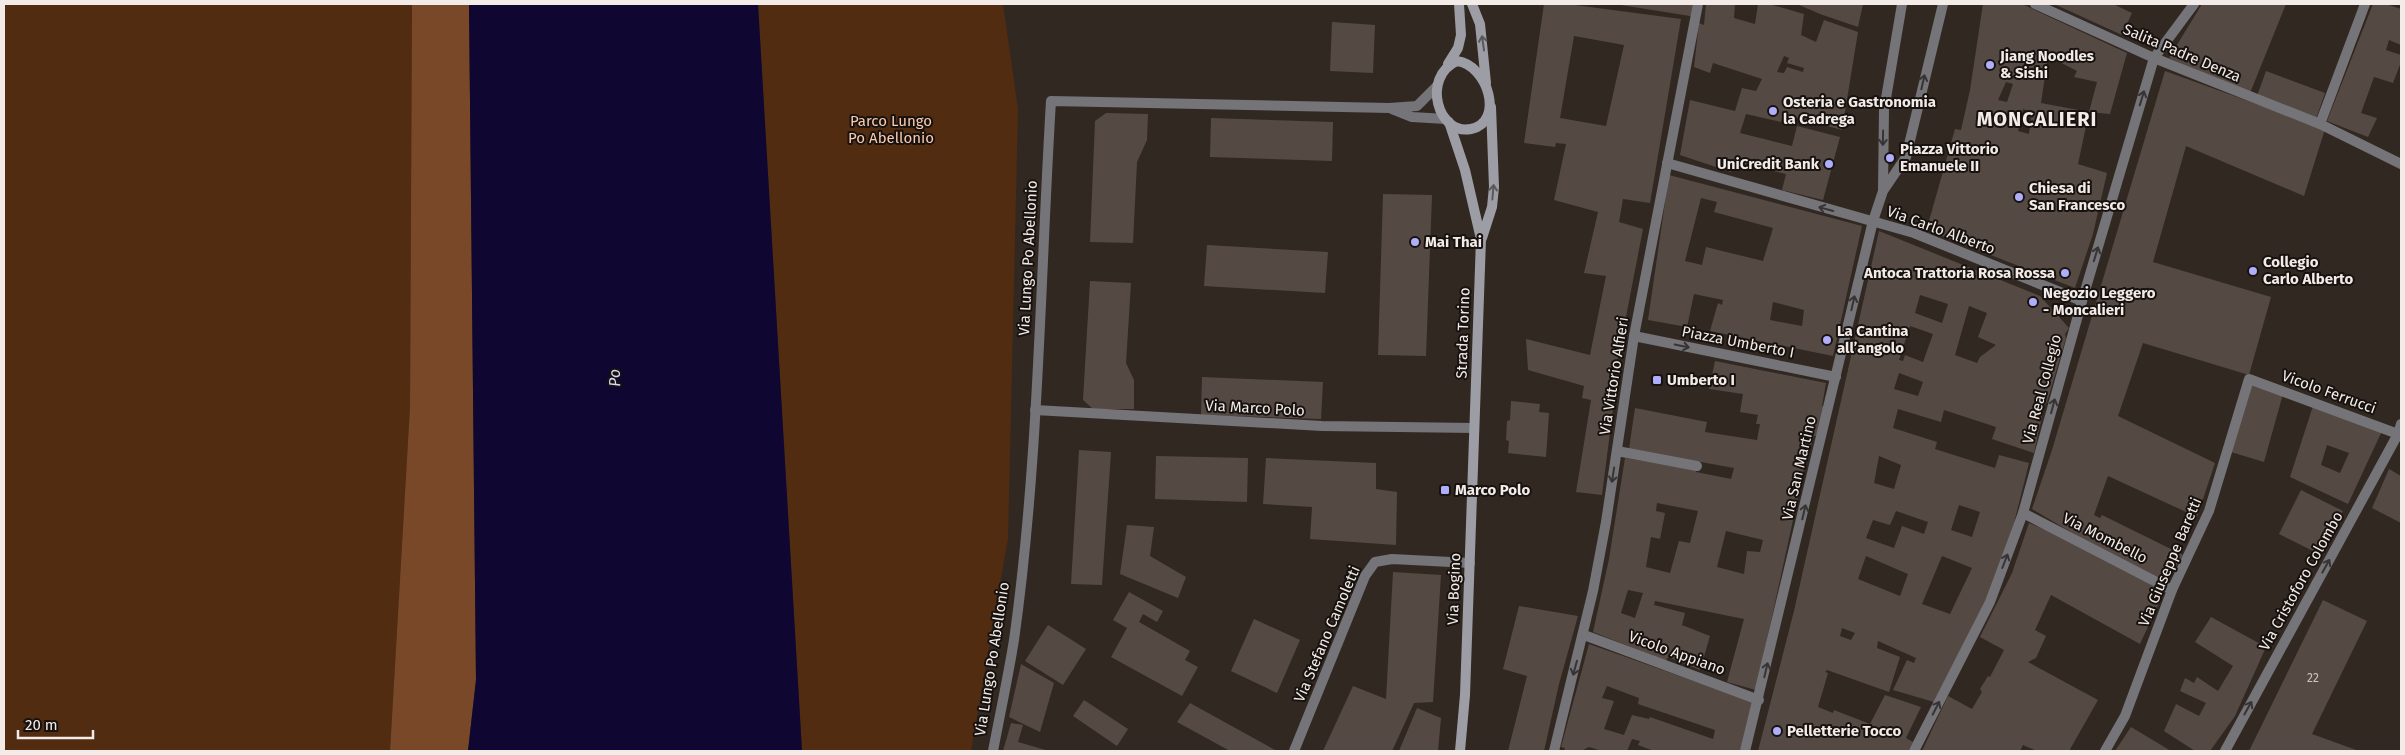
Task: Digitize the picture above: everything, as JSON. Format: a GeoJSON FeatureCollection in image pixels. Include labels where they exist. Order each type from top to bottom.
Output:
{"type":"FeatureCollection","features":[{"type":"Feature","properties":{"kind":"main road"},"geometry":{"type":"LineString","coordinates":[[1437,86],[1440,75],[1458,48],[1461,22],[1459,4]]}},
{"type":"Feature","properties":{"kind":"main road","name":"Strada Torino"},"geometry":{"type":"LineString","coordinates":[[1472,4],[1480,24],[1486,84],[1490,98],[1494,187],[1492,207],[1481,239]]}},
{"type":"Feature","properties":{"kind":"main road","name":"Strada Torino"},"geometry":{"type":"LineString","coordinates":[[1448,65],[1457,61],[1466,62],[1481,74],[1486,84]]}},
{"type":"Feature","properties":{"kind":"main road","name":"Strada Torino"},"geometry":{"type":"LineString","coordinates":[[1437,86],[1438,104],[1448,120],[1466,170],[1481,239],[1474,428]]}},
{"type":"Feature","properties":{"kind":"main road"},"geometry":{"type":"LineString","coordinates":[[1448,120],[1458,128],[1469,130],[1477,127],[1484,120],[1490,98]]}},
{"type":"Feature","properties":{"kind":"main road","name":"Via Bogino"},"geometry":{"type":"LineString","coordinates":[[1460,751],[1465,695],[1474,428]]}},
{"type":"Feature","properties":{"kind":"street","name":"Via Vittorio Alfieri"},"geometry":{"type":"LineString","coordinates":[[1554,751],[1584,635],[1606,522],[1634,336],[1698,4]]}},
{"type":"Feature","properties":{"kind":"street"},"geometry":{"type":"LineString","coordinates":[[1883,191],[1884,110],[1902,4]]}},
{"type":"Feature","properties":{"kind":"street"},"geometry":{"type":"LineString","coordinates":[[1883,191],[1906,157],[1943,4]]}},
{"type":"Feature","properties":{"kind":"street","name":"Salita Padre Denza"},"geometry":{"type":"LineString","coordinates":[[2035,4],[2154,58],[2320,124],[2401,164]]}},
{"type":"Feature","properties":{"kind":"street","name":"Via Real Collegio"},"geometry":{"type":"LineString","coordinates":[[1914,751],[1990,602],[2023,513],[2082,300],[2154,58],[2194,4]]}},
{"type":"Feature","properties":{"kind":"street"},"geometry":{"type":"LineString","coordinates":[[2320,124],[2365,4]]}},
{"type":"Feature","properties":{"kind":"street","name":"Via Lungo Po Abellonio"},"geometry":{"type":"LineString","coordinates":[[992,751],[1013,641],[1035,410],[1051,101],[1389,108],[1417,106],[1437,86]]}},
{"type":"Feature","properties":{"kind":"street","name":"Via Lungo Po Abellonio"},"geometry":{"type":"LineString","coordinates":[[1389,108],[1412,117],[1448,120]]}},
{"type":"Feature","properties":{"kind":"street","name":"Via Carlo Alberto"},"geometry":{"type":"LineString","coordinates":[[1666,164],[1914,233],[2082,300]]}},
{"type":"Feature","properties":{"kind":"street","name":"Via San Martino"},"geometry":{"type":"LineString","coordinates":[[1745,751],[1759,700],[1873,221],[1883,191]]}},
{"type":"Feature","properties":{"kind":"street","name":"Piazza Umberto I"},"geometry":{"type":"LineString","coordinates":[[1634,336],[1836,377]]}},
{"type":"Feature","properties":{"kind":"street","name":"Vicolo Ferrucci"},"geometry":{"type":"LineString","coordinates":[[2249,379],[2398,434]]}},
{"type":"Feature","properties":{"kind":"street","name":"Via Giuseppe Baretti"},"geometry":{"type":"LineString","coordinates":[[2105,751],[2125,716],[2172,590],[2209,511],[2249,379]]}},
{"type":"Feature","properties":{"kind":"street","name":"Via Marco Polo"},"geometry":{"type":"LineString","coordinates":[[1035,410],[1303,425],[1474,428]]}},
{"type":"Feature","properties":{"kind":"street","name":"Via Cristoforo Colombo"},"geometry":{"type":"LineString","coordinates":[[2225,751],[2398,434],[2401,424]]}},
{"type":"Feature","properties":{"kind":"street"},"geometry":{"type":"LineString","coordinates":[[1617,451],[1697,466]]}},
{"type":"Feature","properties":{"kind":"street","name":"Via Mombello"},"geometry":{"type":"LineString","coordinates":[[2023,513],[2172,590]]}},
{"type":"Feature","properties":{"kind":"street","name":"Via Stefano Camoletti"},"geometry":{"type":"LineString","coordinates":[[1294,751],[1365,576],[1375,562],[1392,559],[1470,563]]}},
{"type":"Feature","properties":{"kind":"street","name":"Vicolo Appiano"},"geometry":{"type":"LineString","coordinates":[[1584,635],[1759,700]]}},
{"type":"Feature","properties":{"kind":"green space"},"geometry":{"type":"Polygon","coordinates":[[[4,4],[412,4],[410,407],[390,751],[4,751],[4,4]]]}},
{"type":"Feature","properties":{"kind":"green space","name":"Parco Lungo Po Abellonio"},"geometry":{"type":"Polygon","coordinates":[[[758,4],[1003,4],[1018,109],[1008,538],[971,751],[802,751],[758,4]]]}},
{"type":"Feature","properties":{"kind":"shaded area"},"geometry":{"type":"Polygon","coordinates":[[[412,4],[469,4],[476,680],[468,751],[390,751],[410,407],[412,4]]]}},
{"type":"Feature","properties":{"kind":"water","name":"Po"},"geometry":{"type":"Polygon","coordinates":[[[469,4],[758,4],[802,751],[468,751],[476,680],[469,4]]]}},
{"type":"Feature","properties":{"kind":"building"},"geometry":{"type":"Polygon","coordinates":[[[1544,4],[1567,4],[1681,19],[1650,203],[1623,199],[1619,222],[1643,229],[1613,384],[1616,385],[1602,495],[1576,492],[1591,400],[1582,398],[1584,386],[1528,370],[1526,339],[1590,355],[1606,276],[1584,273],[1598,212],[1554,200],[1566,144],[1556,143],[1555,147],[1524,143],[1544,4]],[[1574,36],[1560,118],[1606,126],[1624,45],[1574,36]]]}},
{"type":"Feature","properties":{"kind":"building"},"geometry":{"type":"Polygon","coordinates":[[[1615,4],[1698,4],[1696,17],[1615,4]]]}},
{"type":"Feature","properties":{"kind":"building"},"geometry":{"type":"Polygon","coordinates":[[[1706,4],[1735,4],[1734,18],[1755,24],[1758,4],[1769,4],[1804,14],[1801,35],[1816,42],[1824,20],[1858,32],[1842,130],[1783,114],[1781,122],[1746,114],[1740,133],[1792,146],[1797,126],[1840,137],[1823,200],[1782,190],[1786,174],[1734,162],[1731,172],[1680,155],[1690,100],[1735,111],[1742,88],[1756,91],[1762,79],[1713,63],[1710,73],[1694,67],[1699,23],[1704,25],[1706,4]],[[1784,56],[1777,72],[1784,73],[1787,67],[1803,72],[1804,68],[1787,63],[1789,58],[1784,56]]]}},
{"type":"Feature","properties":{"kind":"building"},"geometry":{"type":"Polygon","coordinates":[[[1797,4],[1863,4],[1858,27],[1797,4]]]}},
{"type":"Feature","properties":{"kind":"building"},"geometry":{"type":"Polygon","coordinates":[[[1983,4],[2022,4],[2127,53],[2110,114],[2089,112],[2078,164],[2107,173],[2093,234],[2075,288],[1937,234],[1929,221],[1955,129],[1961,130],[1970,90],[1983,4]],[[2048,56],[2041,103],[2089,112],[2097,82],[2074,77],[2077,71],[2048,56]],[[2006,82],[1998,100],[2007,102],[2013,84],[2006,82]],[[2023,109],[2018,131],[2029,134],[2032,112],[2023,109]]]}},
{"type":"Feature","properties":{"kind":"building"},"geometry":{"type":"Polygon","coordinates":[[[2054,4],[2113,4],[2132,13],[2122,35],[2054,4]]]}},
{"type":"Feature","properties":{"kind":"building"},"geometry":{"type":"Polygon","coordinates":[[[2202,4],[2286,4],[2250,93],[2169,58],[2202,4]]]}},
{"type":"Feature","properties":{"kind":"building"},"geometry":{"type":"Polygon","coordinates":[[[2373,4],[2386,4],[2401,9],[2401,45],[2389,40],[2386,50],[2401,55],[2401,62],[2393,83],[2374,77],[2361,113],[2377,118],[2368,137],[2327,121],[2373,4]]]}},
{"type":"Feature","properties":{"kind":"building"},"geometry":{"type":"Polygon","coordinates":[[[1332,22],[1375,25],[1373,73],[1330,71],[1332,22]]]}},
{"type":"Feature","properties":{"kind":"building"},"geometry":{"type":"Polygon","coordinates":[[[2165,71],[2325,129],[2304,196],[2186,146],[2153,262],[2271,297],[2249,375],[2143,343],[2118,416],[2215,463],[2197,517],[2108,476],[2094,515],[2100,518],[2102,515],[2183,555],[2166,582],[2086,541],[2032,509],[2052,450],[2165,71]]]}},
{"type":"Feature","properties":{"kind":"building"},"geometry":{"type":"Polygon","coordinates":[[[2266,71],[2325,93],[2316,119],[2257,96],[2266,71]]]}},
{"type":"Feature","properties":{"kind":"building"},"geometry":{"type":"Polygon","coordinates":[[[1106,113],[1148,114],[1147,140],[1137,162],[1133,243],[1090,242],[1095,121],[1106,113]]]}},
{"type":"Feature","properties":{"kind":"building"},"geometry":{"type":"Polygon","coordinates":[[[1211,118],[1333,122],[1332,161],[1210,157],[1211,118]]]}},
{"type":"Feature","properties":{"kind":"building"},"geometry":{"type":"Polygon","coordinates":[[[1669,175],[1862,226],[1833,356],[1710,331],[1718,303],[1722,305],[1723,300],[1694,294],[1687,327],[1648,320],[1669,175]],[[1701,198],[1685,261],[1702,265],[1706,247],[1763,261],[1773,228],[1714,212],[1717,202],[1701,198]],[[1773,302],[1770,320],[1802,326],[1804,310],[1773,302]]]}},
{"type":"Feature","properties":{"kind":"building"},"geometry":{"type":"Polygon","coordinates":[[[1383,194],[1432,195],[1426,356],[1378,355],[1383,194]]]}},
{"type":"Feature","properties":{"kind":"building"},"geometry":{"type":"Polygon","coordinates":[[[1879,231],[2040,296],[2069,328],[2065,334],[2066,338],[2047,402],[2043,407],[2034,453],[1992,439],[1996,427],[1944,410],[1941,422],[1898,409],[1893,428],[1937,442],[1935,449],[1995,468],[1999,455],[2029,463],[2014,523],[1987,598],[1934,702],[1893,690],[1907,660],[1914,663],[1916,658],[1878,641],[1877,648],[1900,657],[1889,692],[1827,670],[1825,672],[1828,673],[1818,707],[1833,713],[1834,710],[1870,724],[1885,695],[1921,707],[1906,738],[1913,742],[1908,751],[1758,751],[1794,611],[1879,231]],[[1920,295],[1915,313],[1942,323],[1948,304],[1920,295]],[[1969,306],[1955,355],[1977,363],[1980,357],[1996,345],[1978,337],[1987,313],[1969,306]],[[1910,326],[1899,360],[1903,361],[1905,355],[1923,362],[1933,334],[1910,326]],[[1899,373],[1894,389],[1918,396],[1923,382],[1899,373]],[[1879,456],[1874,483],[1894,489],[1901,465],[1879,456]],[[1959,505],[1951,530],[1972,537],[1980,512],[1959,505]],[[1896,511],[1890,525],[1873,520],[1866,538],[1894,548],[1902,526],[1924,534],[1928,522],[1896,511]],[[1866,556],[1858,579],[1900,596],[1908,574],[1866,556]],[[1942,556],[1922,604],[1950,614],[1972,568],[1942,556]],[[1842,628],[1840,636],[1851,640],[1855,633],[1842,628]]]}},
{"type":"Feature","properties":{"kind":"building"},"geometry":{"type":"Polygon","coordinates":[[[1207,245],[1328,252],[1325,293],[1204,286],[1207,245]]]}},
{"type":"Feature","properties":{"kind":"building"},"geometry":{"type":"Polygon","coordinates":[[[1090,281],[1131,283],[1126,363],[1134,380],[1134,409],[1093,409],[1083,400],[1090,281]]]}},
{"type":"Feature","properties":{"kind":"building"},"geometry":{"type":"Polygon","coordinates":[[[1715,361],[1826,383],[1822,406],[1824,406],[1817,436],[1814,436],[1805,465],[1756,690],[1727,682],[1744,619],[1655,601],[1654,605],[1685,613],[1682,625],[1710,636],[1700,670],[1668,657],[1666,661],[1593,632],[1609,559],[1625,458],[1696,470],[1696,472],[1731,479],[1734,468],[1629,449],[1635,408],[1707,422],[1705,432],[1757,440],[1760,424],[1756,424],[1758,415],[1740,412],[1743,394],[1709,389],[1715,361]],[[1657,503],[1656,511],[1665,513],[1660,539],[1651,537],[1646,567],[1670,573],[1679,541],[1690,543],[1698,511],[1657,503]],[[1726,531],[1717,567],[1744,574],[1747,551],[1760,552],[1763,540],[1726,531]],[[1628,590],[1621,613],[1635,618],[1643,593],[1628,590]]]}},
{"type":"Feature","properties":{"kind":"building"},"geometry":{"type":"Polygon","coordinates":[[[1202,377],[1323,382],[1321,419],[1201,415],[1202,377]]]}},
{"type":"Feature","properties":{"kind":"building"},"geometry":{"type":"Polygon","coordinates":[[[2250,383],[2283,394],[2264,462],[2231,452],[2250,383]]]}},
{"type":"Feature","properties":{"kind":"building"},"geometry":{"type":"Polygon","coordinates":[[[1511,401],[1540,404],[1539,412],[1549,413],[1546,457],[1508,453],[1509,441],[1506,440],[1507,421],[1510,420],[1511,401]]]}},
{"type":"Feature","properties":{"kind":"building"},"geometry":{"type":"Polygon","coordinates":[[[2313,406],[2382,431],[2348,504],[2290,477],[2313,406]],[[2327,445],[2321,465],[2340,473],[2349,453],[2327,445]]]}},
{"type":"Feature","properties":{"kind":"building"},"geometry":{"type":"Polygon","coordinates":[[[1079,450],[1111,452],[1102,585],[1071,584],[1079,450]]]}},
{"type":"Feature","properties":{"kind":"building"},"geometry":{"type":"Polygon","coordinates":[[[1156,456],[1248,458],[1247,502],[1155,499],[1156,456]]]}},
{"type":"Feature","properties":{"kind":"building"},"geometry":{"type":"Polygon","coordinates":[[[1266,458],[1376,463],[1376,489],[1397,492],[1396,545],[1310,539],[1312,507],[1263,504],[1266,458]]]}},
{"type":"Feature","properties":{"kind":"building"},"geometry":{"type":"Polygon","coordinates":[[[2389,469],[2401,476],[2401,523],[2372,508],[2389,469]]]}},
{"type":"Feature","properties":{"kind":"building"},"geometry":{"type":"Polygon","coordinates":[[[2301,490],[2343,511],[2321,555],[2279,534],[2301,490]]]}},
{"type":"Feature","properties":{"kind":"building"},"geometry":{"type":"Polygon","coordinates":[[[2029,523],[2066,538],[2165,590],[2140,644],[2051,595],[2035,630],[2046,636],[2036,658],[2028,662],[2098,700],[2069,751],[2037,751],[2023,745],[2020,751],[1922,751],[1948,696],[1972,709],[1982,692],[1980,689],[1988,676],[1990,677],[2004,650],[1980,637],[2012,573],[2029,523]]]}},
{"type":"Feature","properties":{"kind":"building"},"geometry":{"type":"Polygon","coordinates":[[[1127,525],[1154,527],[1150,556],[1186,577],[1178,598],[1120,574],[1127,525]]]}},
{"type":"Feature","properties":{"kind":"building"},"geometry":{"type":"Polygon","coordinates":[[[1393,572],[1441,575],[1433,702],[1414,703],[1392,751],[1323,751],[1353,686],[1386,699],[1393,572]]]}},
{"type":"Feature","properties":{"kind":"building"},"geometry":{"type":"Polygon","coordinates":[[[1129,592],[1163,611],[1157,622],[1143,614],[1139,622],[1190,651],[1185,660],[1198,667],[1182,696],[1111,657],[1127,628],[1113,620],[1129,592]]]}},
{"type":"Feature","properties":{"kind":"building"},"geometry":{"type":"Polygon","coordinates":[[[2323,600],[2367,621],[2312,734],[2359,751],[2249,751],[2323,600]]]}},
{"type":"Feature","properties":{"kind":"building"},"geometry":{"type":"Polygon","coordinates":[[[1519,606],[1578,616],[1559,684],[1544,751],[1508,751],[1527,676],[1503,669],[1519,606]]]}},
{"type":"Feature","properties":{"kind":"building"},"geometry":{"type":"Polygon","coordinates":[[[2211,617],[2266,647],[2235,716],[2210,751],[2195,751],[2164,731],[2176,704],[2199,716],[2206,703],[2180,691],[2185,678],[2194,683],[2197,677],[2218,691],[2233,666],[2195,642],[2211,617]]]}},
{"type":"Feature","properties":{"kind":"building"},"geometry":{"type":"Polygon","coordinates":[[[1254,619],[1300,640],[1277,693],[1231,671],[1254,619]]]}},
{"type":"Feature","properties":{"kind":"building"},"geometry":{"type":"Polygon","coordinates":[[[1048,625],[1086,649],[1063,685],[1025,661],[1048,625]]]}},
{"type":"Feature","properties":{"kind":"building"},"geometry":{"type":"Polygon","coordinates":[[[1589,644],[1753,702],[1740,751],[1654,751],[1638,745],[1640,741],[1632,739],[1627,751],[1602,751],[1589,747],[1581,751],[1564,751],[1565,748],[1561,747],[1589,644]],[[1607,686],[1602,698],[1614,701],[1604,729],[1624,735],[1632,715],[1649,719],[1650,717],[1713,739],[1715,730],[1638,704],[1639,698],[1607,686]]]}},
{"type":"Feature","properties":{"kind":"building"},"geometry":{"type":"Polygon","coordinates":[[[1021,664],[1054,683],[1040,732],[1009,717],[1021,664]]]}},
{"type":"Feature","properties":{"kind":"building"},"geometry":{"type":"Polygon","coordinates":[[[1084,700],[1128,729],[1117,746],[1073,716],[1084,700]]]}},
{"type":"Feature","properties":{"kind":"building"},"geometry":{"type":"Polygon","coordinates":[[[1190,703],[1277,751],[1230,751],[1177,722],[1190,703]]]}},
{"type":"Feature","properties":{"kind":"building"},"geometry":{"type":"Polygon","coordinates":[[[1417,708],[1441,718],[1438,751],[1399,751],[1417,708]]]}},
{"type":"Feature","properties":{"kind":"building"},"geometry":{"type":"Polygon","coordinates":[[[1011,723],[1023,725],[1018,742],[1049,751],[1003,751],[1011,723]]]}},
{"type":"Feature","properties":{"kind":"building"},"geometry":{"type":"Polygon","coordinates":[[[2131,727],[2171,751],[2115,751],[2131,727]]]}},
{"type":"Feature","properties":{"kind":"place","name":"Jiang Noodles & Sishi"},"geometry":{"type":"Point","coordinates":[1990,65]}},
{"type":"Feature","properties":{"kind":"place","name":"Osteria e Gastronomia la Cadrega"},"geometry":{"type":"Point","coordinates":[1773,111]}},
{"type":"Feature","properties":{"kind":"place","name":"Piazza Vittorio Emanuele II"},"geometry":{"type":"Point","coordinates":[1890,158]}},
{"type":"Feature","properties":{"kind":"place","name":"UniCredit Bank"},"geometry":{"type":"Point","coordinates":[1829,164]}},
{"type":"Feature","properties":{"kind":"place","name":"Chiesa di San Francesco"},"geometry":{"type":"Point","coordinates":[2019,197]}},
{"type":"Feature","properties":{"kind":"place","name":"Mai Thai"},"geometry":{"type":"Point","coordinates":[1415,242]}},
{"type":"Feature","properties":{"kind":"place","name":"Collegio Carlo Alberto"},"geometry":{"type":"Point","coordinates":[2253,271]}},
{"type":"Feature","properties":{"kind":"place","name":"Antoca Trattoria Rosa Rossa"},"geometry":{"type":"Point","coordinates":[2065,273]}},
{"type":"Feature","properties":{"kind":"place","name":"Negozio Leggero - Moncalieri"},"geometry":{"type":"Point","coordinates":[2033,302]}},
{"type":"Feature","properties":{"kind":"place","name":"La Cantina all’angolo"},"geometry":{"type":"Point","coordinates":[1827,340]}},
{"type":"Feature","properties":{"kind":"place","name":"Umberto I"},"geometry":{"type":"Point","coordinates":[1657,380]}},
{"type":"Feature","properties":{"kind":"place","name":"Marco Polo"},"geometry":{"type":"Point","coordinates":[1445,490]}},
{"type":"Feature","properties":{"kind":"place","name":"Pelletterie Tocco"},"geometry":{"type":"Point","coordinates":[1777,731]}},
{"type":"Feature","properties":{"kind":"district","name":"MONCALIERI"},"geometry":{"type":"Point","coordinates":[2037,119]}}]}
